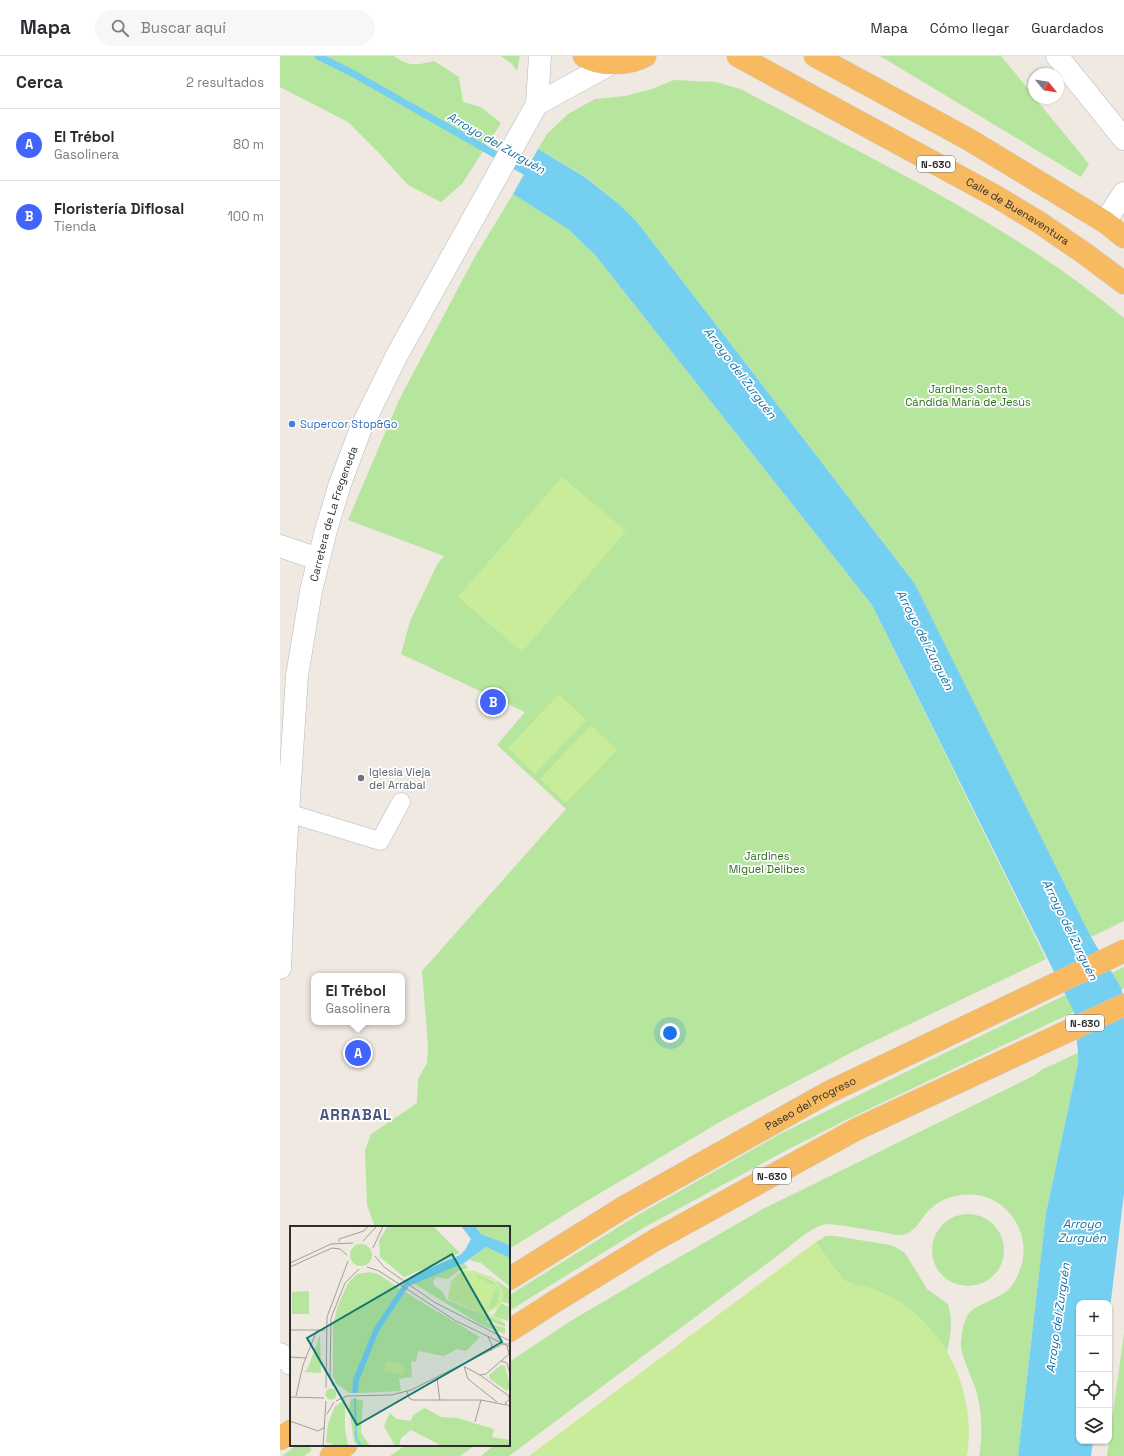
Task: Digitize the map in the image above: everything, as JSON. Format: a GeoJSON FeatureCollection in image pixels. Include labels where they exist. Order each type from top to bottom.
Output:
{"type":"FeatureCollection","features":[{"type":"Feature","properties":{"kind":"highway"},"geometry":{"type":"LineString","coordinates":[[584,56],[610,64],[639,60],[645,56]]}},
{"type":"Feature","properties":{"kind":"highway","name":"Calle de Buenaventura"},"geometry":{"type":"LineString","coordinates":[[738,56],[997,197],[1040,223],[1124,283]]}},
{"type":"Feature","properties":{"kind":"highway"},"geometry":{"type":"LineString","coordinates":[[815,56],[968,140],[1105,222],[1124,237]]}},
{"type":"Feature","properties":{"kind":"highway","name":"Paseo del Progreso"},"geometry":{"type":"LineString","coordinates":[[510,1278],[624,1207],[827,1093],[1122,952]]}},
{"type":"Feature","properties":{"kind":"highway","name":"N-630"},"geometry":{"type":"LineString","coordinates":[[510,1330],[655,1240],[857,1129],[1124,1005]]}},
{"type":"Feature","properties":{"kind":"highway"},"geometry":{"type":"LineString","coordinates":[[280,1439],[290,1432]]}},
{"type":"Feature","properties":{"kind":"highway"},"geometry":{"type":"LineString","coordinates":[[331,1456],[345,1446]]}},
{"type":"Feature","properties":{"kind":"main road","name":"Carretera de La Fregeneda"},"geometry":{"type":"LineString","coordinates":[[280,968],[285,826],[297,676],[311,591],[318,559],[340,484],[361,428],[397,355],[537,104],[540,56]]}},
{"type":"Feature","properties":{"kind":"main road"},"geometry":{"type":"LineString","coordinates":[[1057,56],[1124,139]]}},
{"type":"Feature","properties":{"kind":"main road"},"geometry":{"type":"LineString","coordinates":[[537,104],[610,64]]}},
{"type":"Feature","properties":{"kind":"main road"},"geometry":{"type":"LineString","coordinates":[[1105,222],[1124,193]]}},
{"type":"Feature","properties":{"kind":"main road"},"geometry":{"type":"LineString","coordinates":[[280,546],[318,559]]}},
{"type":"Feature","properties":{"kind":"main road"},"geometry":{"type":"LineString","coordinates":[[280,1354],[290,1363]]}},
{"type":"Feature","properties":{"kind":"street"},"geometry":{"type":"LineString","coordinates":[[285,826],[380,841],[401,802]]}},
{"type":"Feature","properties":{"kind":"green space"},"geometry":{"type":"Polygon","coordinates":[[[280,56],[394,56],[399,60],[413,64],[434,61],[459,77],[463,102],[481,107],[501,123],[462,184],[441,202],[408,185],[348,122],[280,87],[280,56]]]}},
{"type":"Feature","properties":{"kind":"green space"},"geometry":{"type":"Polygon","coordinates":[[[501,56],[520,56],[517,71],[512,64],[501,56]]]}},
{"type":"Feature","properties":{"kind":"green space"},"geometry":{"type":"Polygon","coordinates":[[[880,56],[1001,56],[1028,89],[1028,104],[1040,104],[1089,164],[1081,177],[880,56]]]}},
{"type":"Feature","properties":{"kind":"green space","name":"Jardines Santa Cándida María de Jesús"},"geometry":{"type":"Polygon","coordinates":[[[674,80],[715,82],[741,89],[889,167],[987,222],[1034,252],[1080,284],[1124,318],[1124,921],[1091,937],[915,584],[637,222],[620,205],[586,177],[538,149],[547,134],[568,114],[595,99],[625,96],[652,89],[674,80]]]}},
{"type":"Feature","properties":{"kind":"green space","name":"Jardines Miguel Delibes"},"geometry":{"type":"Polygon","coordinates":[[[513,194],[568,229],[595,255],[872,605],[1046,959],[864,1046],[725,1119],[510,1248],[510,1226],[375,1226],[367,1205],[365,1150],[371,1134],[417,1103],[418,1079],[427,1063],[428,1045],[422,971],[566,809],[497,745],[525,712],[401,654],[410,621],[438,563],[444,556],[348,520],[399,400],[473,260],[513,194]]]}},
{"type":"Feature","properties":{"kind":"green space"},"geometry":{"type":"Polygon","coordinates":[[[562,477],[626,531],[522,652],[458,597],[562,477]]]}},
{"type":"Feature","properties":{"kind":"green space"},"geometry":{"type":"Polygon","coordinates":[[[559,694],[586,720],[535,774],[508,748],[559,694]]]}},
{"type":"Feature","properties":{"kind":"green space"},"geometry":{"type":"Polygon","coordinates":[[[591,725],[617,750],[566,803],[540,779],[591,725]]]}},
{"type":"Feature","properties":{"kind":"green space"},"geometry":{"type":"Polygon","coordinates":[[[1124,967],[1124,988],[848,1119],[785,1151],[643,1228],[510,1310],[510,1295],[636,1216],[780,1134],[1124,967]]]}},
{"type":"Feature","properties":{"kind":"green space"},"geometry":{"type":"Polygon","coordinates":[[[1078,1053],[1078,1063],[1046,1213],[1018,1456],[979,1456],[981,1431],[980,1406],[976,1390],[962,1352],[961,1341],[969,1313],[977,1307],[1004,1293],[1015,1281],[1022,1262],[1024,1251],[1023,1241],[1016,1222],[1010,1213],[1002,1206],[985,1197],[977,1195],[960,1195],[943,1200],[929,1210],[914,1229],[905,1234],[896,1235],[829,1224],[816,1227],[509,1456],[481,1456],[493,1446],[510,1446],[510,1361],[569,1322],[763,1209],[1035,1075],[1041,1070],[1078,1053]]]}},
{"type":"Feature","properties":{"kind":"green space"},"geometry":{"type":"Polygon","coordinates":[[[968,1214],[988,1220],[998,1230],[1004,1250],[998,1270],[988,1280],[968,1286],[948,1280],[938,1270],[932,1250],[938,1230],[948,1220],[968,1214]]]}},
{"type":"Feature","properties":{"kind":"green space"},"geometry":{"type":"Polygon","coordinates":[[[826,1236],[835,1236],[890,1245],[905,1253],[927,1289],[948,1304],[951,1317],[951,1328],[947,1352],[926,1325],[900,1303],[880,1292],[845,1281],[835,1270],[816,1242],[826,1236]]]}},
{"type":"Feature","properties":{"kind":"green space"},"geometry":{"type":"Polygon","coordinates":[[[816,1242],[845,1281],[873,1289],[891,1297],[911,1310],[928,1326],[942,1344],[954,1364],[962,1386],[967,1409],[969,1432],[967,1456],[529,1456],[816,1242]]]}},
{"type":"Feature","properties":{"kind":"green space"},"geometry":{"type":"Polygon","coordinates":[[[1124,1333],[1124,1456],[1107,1456],[1109,1444],[1112,1444],[1112,1419],[1124,1333]]]}},
{"type":"Feature","properties":{"kind":"green space"},"geometry":{"type":"Polygon","coordinates":[[[296,1446],[310,1446],[312,1450],[304,1456],[282,1456],[296,1446]]]}},
{"type":"Feature","properties":{"kind":"green space"},"geometry":{"type":"Polygon","coordinates":[[[405,1446],[474,1446],[460,1456],[390,1456],[405,1446]]]}},
{"type":"Feature","properties":{"kind":"water","name":"Arroyo Zurguén"},"geometry":{"type":"Polygon","coordinates":[[[538,149],[585,177],[620,205],[637,222],[915,584],[1091,937],[1121,988],[1124,999],[1124,1193],[1111,1300],[1076,1300],[1076,1444],[1093,1444],[1091,1456],[1018,1456],[1046,1213],[1078,1063],[1074,1012],[872,605],[595,255],[568,229],[513,194],[538,149]]]}},
{"type":"Feature","properties":{"kind":"waterway","name":"Arroyo del Zurguén"},"geometry":{"type":"LineString","coordinates":[[318,56],[354,74],[533,176]]}},
{"type":"Feature","properties":{"kind":"place","name":"Supercor Stop&Go"},"geometry":{"type":"Point","coordinates":[292,424]}},
{"type":"Feature","properties":{"kind":"place","name":"Floristería Diflosal"},"geometry":{"type":"Point","coordinates":[493,702]}},
{"type":"Feature","properties":{"kind":"place","name":"Iglesia Vieja del Arrabal"},"geometry":{"type":"Point","coordinates":[361,778]}},
{"type":"Feature","properties":{"kind":"place","name":"El Trébol"},"geometry":{"type":"Point","coordinates":[358,1053]}},
{"type":"Feature","properties":{"kind":"district","name":"ARRABAL"},"geometry":{"type":"Point","coordinates":[356,1114]}}]}
